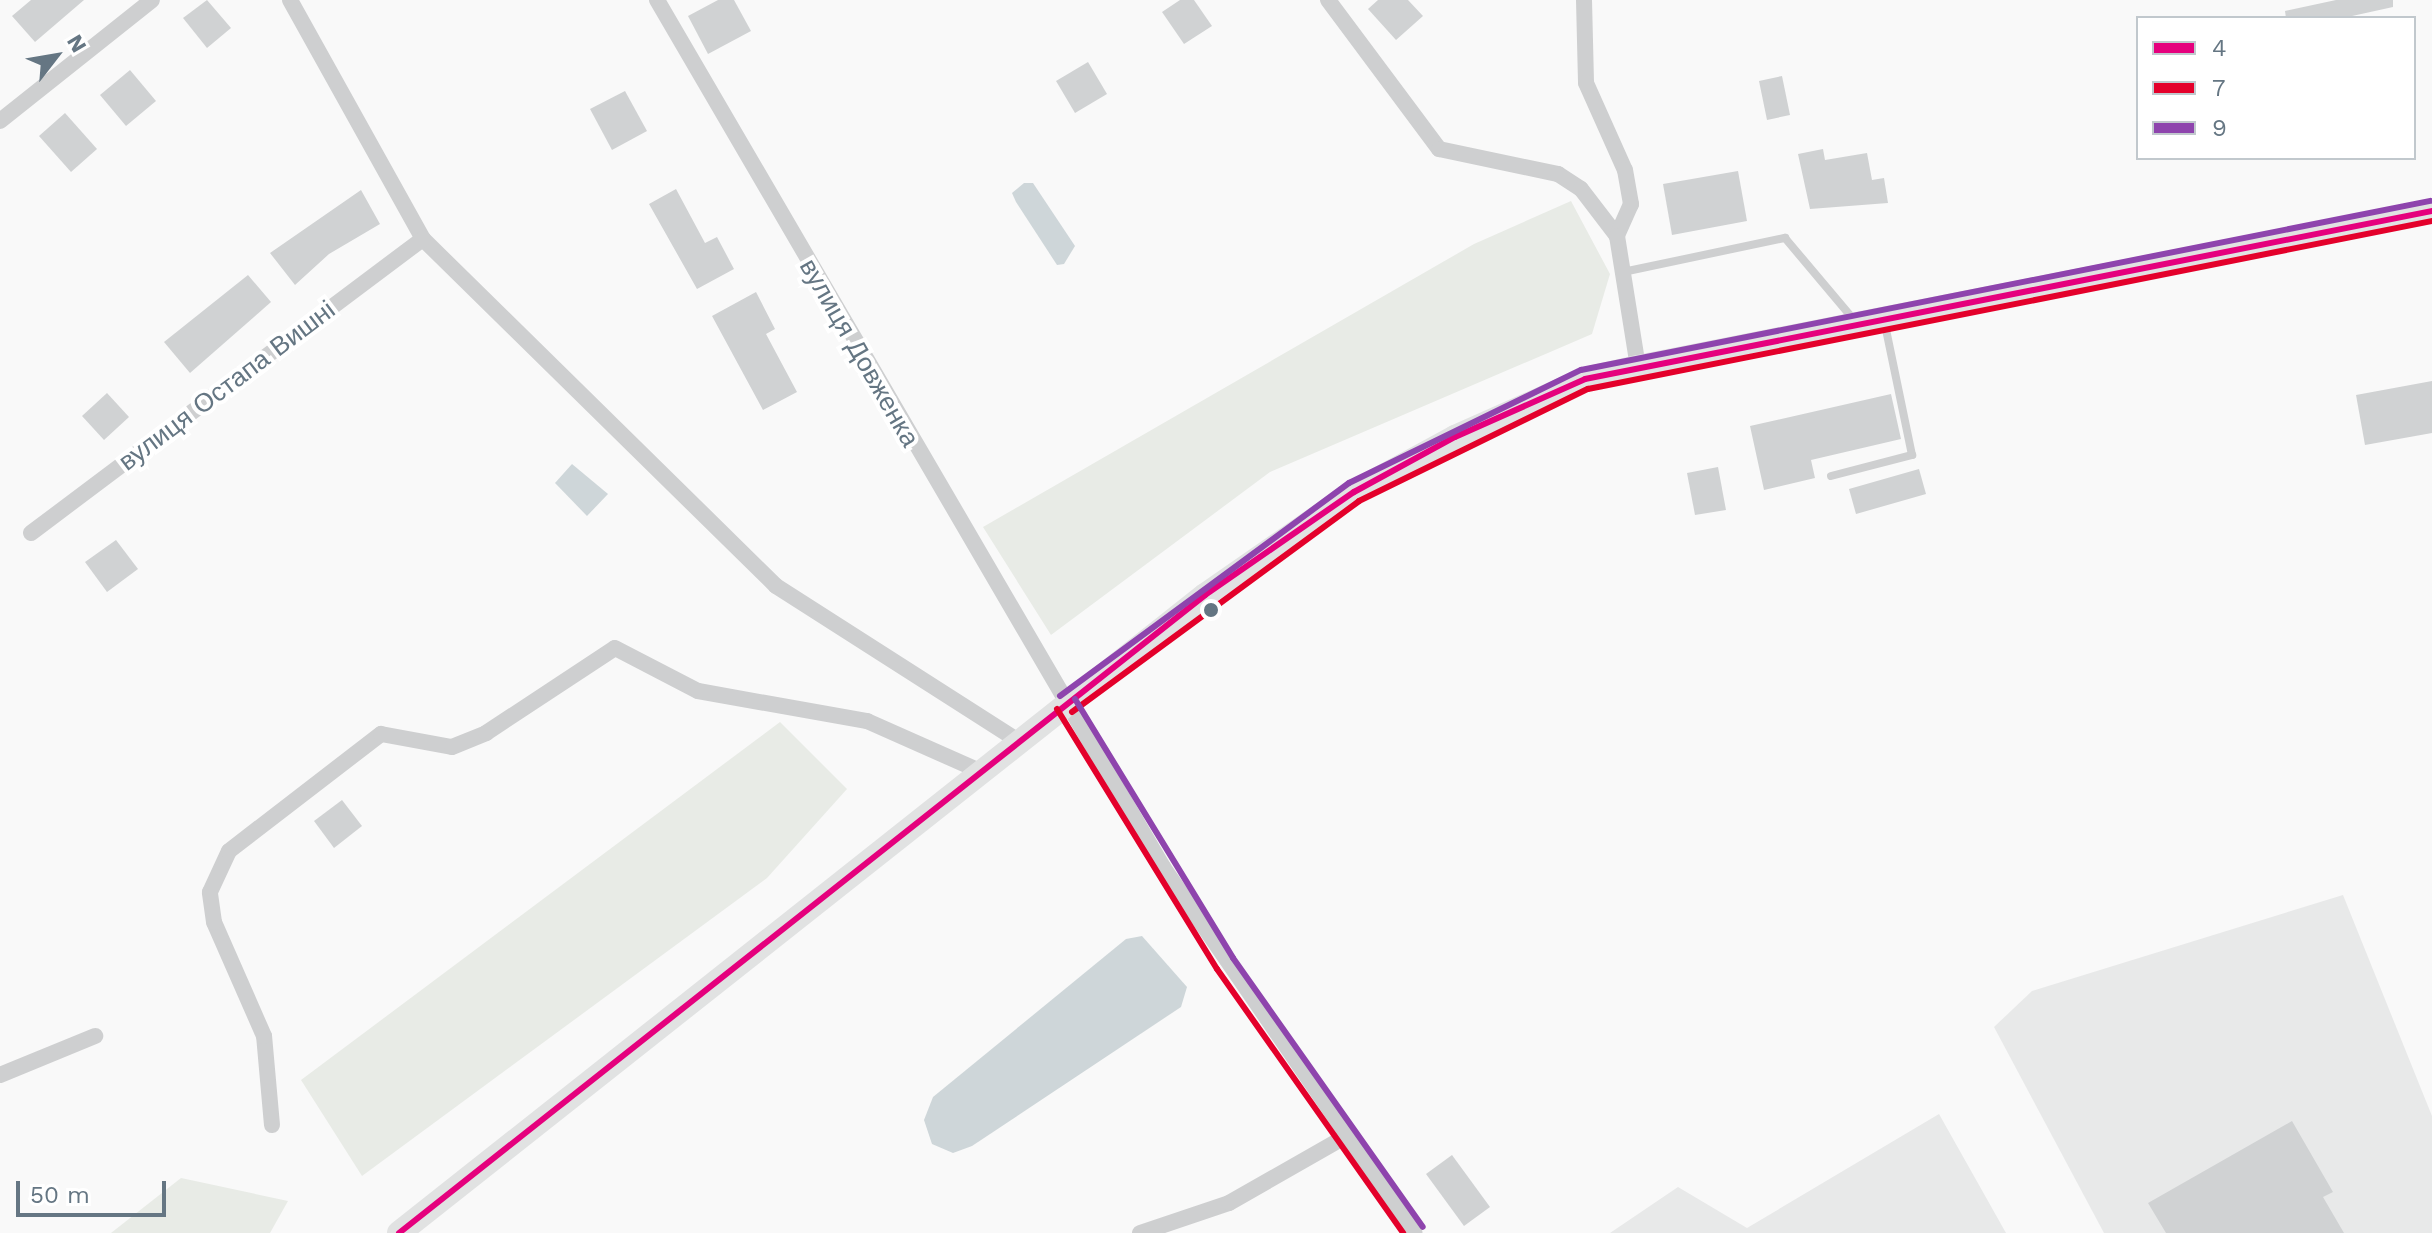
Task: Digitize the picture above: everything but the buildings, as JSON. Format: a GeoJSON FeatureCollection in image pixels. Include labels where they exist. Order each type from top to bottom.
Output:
{"type":"FeatureCollection","features":[{"type":"Feature","properties":{"kind":"main road"},"geometry":{"type":"LineString","coordinates":[[399,1233],[1018,741],[1354,492],[1585,379],[1856,321],[2432,211]]}},
{"type":"Feature","properties":{"kind":"street"},"geometry":{"type":"LineString","coordinates":[[0,121],[152,0]]}},
{"type":"Feature","properties":{"kind":"street"},"geometry":{"type":"LineString","coordinates":[[290,0],[423,239],[776,586],[1018,741]]}},
{"type":"Feature","properties":{"kind":"street","name":"вулиця Довженка"},"geometry":{"type":"LineString","coordinates":[[657,0],[1066,704],[1225,963],[1415,1233]]}},
{"type":"Feature","properties":{"kind":"street"},"geometry":{"type":"LineString","coordinates":[[1328,0],[1439,149],[1558,174],[1581,189],[1617,236],[1638,367]]}},
{"type":"Feature","properties":{"kind":"street"},"geometry":{"type":"LineString","coordinates":[[1584,0],[1586,83],[1625,170],[1631,204],[1617,236]]}},
{"type":"Feature","properties":{"kind":"street","name":"вулиця Остапа Вишні"},"geometry":{"type":"LineString","coordinates":[[31,533],[423,239]]}},
{"type":"Feature","properties":{"kind":"street"},"geometry":{"type":"LineString","coordinates":[[272,1125],[264,1036],[214,922],[210,892],[229,851],[381,734],[452,747],[486,733],[615,648],[698,691],[867,721],[980,771]]}},
{"type":"Feature","properties":{"kind":"street"},"geometry":{"type":"LineString","coordinates":[[0,1075],[95,1036]]}},
{"type":"Feature","properties":{"kind":"street"},"geometry":{"type":"LineString","coordinates":[[1140,1233],[1229,1203],[1348,1135]]}},
{"type":"Feature","properties":{"kind":"lane"},"geometry":{"type":"LineString","coordinates":[[1622,272],[1785,238],[1856,321]]}},
{"type":"Feature","properties":{"kind":"lane"},"geometry":{"type":"LineString","coordinates":[[1831,476],[1912,455],[1883,316]]}},
{"type":"Feature","properties":{"kind":"shaded area"},"geometry":{"type":"Polygon","coordinates":[[[1024,183],[1033,183],[1075,246],[1064,264],[1057,265],[1016,202],[1012,193],[1024,183]]]}},
{"type":"Feature","properties":{"kind":"shaded area"},"geometry":{"type":"Polygon","coordinates":[[[1571,201],[1610,274],[1592,334],[1270,472],[1051,635],[983,527],[1474,244],[1571,201]]]}},
{"type":"Feature","properties":{"kind":"shaded area"},"geometry":{"type":"Polygon","coordinates":[[[572,464],[608,494],[587,516],[555,483],[572,464]]]}},
{"type":"Feature","properties":{"kind":"shaded area"},"geometry":{"type":"Polygon","coordinates":[[[780,722],[847,789],[767,878],[362,1176],[301,1080],[780,722]]]}},
{"type":"Feature","properties":{"kind":"shaded area"},"geometry":{"type":"Polygon","coordinates":[[[2343,895],[2432,1116],[2432,1233],[2104,1233],[1994,1027],[2032,991],[2343,895]]]}},
{"type":"Feature","properties":{"kind":"shaded area"},"geometry":{"type":"Polygon","coordinates":[[[1142,936],[1187,987],[1181,1007],[972,1146],[953,1153],[932,1144],[924,1120],[933,1097],[1126,939],[1142,936]]]}},
{"type":"Feature","properties":{"kind":"shaded area"},"geometry":{"type":"Polygon","coordinates":[[[1939,1114],[2006,1233],[1610,1233],[1678,1187],[1747,1228],[1939,1114]]]}},
{"type":"Feature","properties":{"kind":"shaded area"},"geometry":{"type":"Polygon","coordinates":[[[181,1178],[288,1201],[270,1233],[111,1233],[181,1178]]]}},
{"type":"Feature","properties":{"kind":"transit line","name":"9"},"geometry":{"type":"LineString","coordinates":[[1060,696],[1349,483],[1581,370],[2430,201]]}},
{"type":"Feature","properties":{"kind":"transit line","name":"4"},"geometry":{"type":"LineString","coordinates":[[399,1233],[1205,595],[1354,492],[1455,437],[1585,379],[2432,211]]}},
{"type":"Feature","properties":{"kind":"transit line","name":"7"},"geometry":{"type":"LineString","coordinates":[[1072,712],[1359,501],[1588,389],[2432,221]]}},
{"type":"Feature","properties":{"kind":"transit line","name":"9"},"geometry":{"type":"LineString","coordinates":[[1075,699],[1233,958],[1423,1227]]}},
{"type":"Feature","properties":{"kind":"transit line","name":"7"},"geometry":{"type":"LineString","coordinates":[[1057,709],[1217,969],[1403,1233]]}}]}
